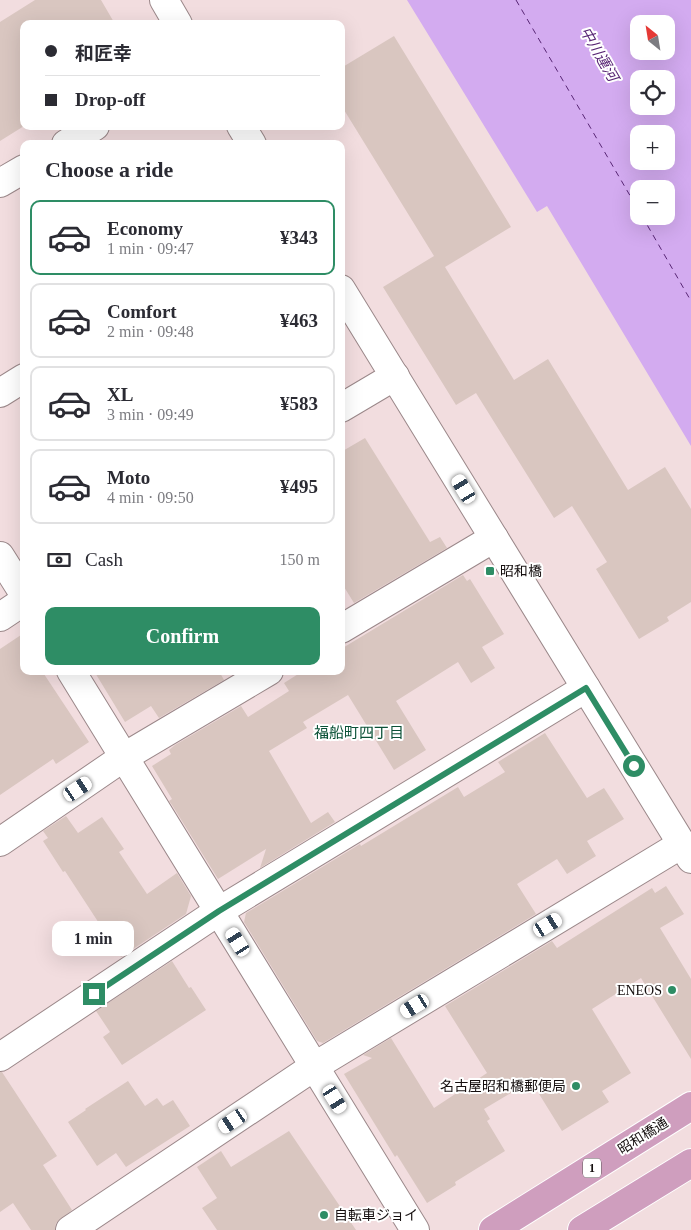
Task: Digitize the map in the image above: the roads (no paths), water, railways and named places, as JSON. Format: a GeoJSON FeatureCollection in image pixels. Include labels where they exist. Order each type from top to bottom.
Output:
{"type":"FeatureCollection","features":[{"type":"Feature","properties":{"kind":"highway","name":"昭和橋通"},"geometry":{"type":"LineString","coordinates":[[493,1230],[691,1106]]}},
{"type":"Feature","properties":{"kind":"highway"},"geometry":{"type":"LineString","coordinates":[[582,1230],[691,1163]]}},
{"type":"Feature","properties":{"kind":"street"},"geometry":{"type":"LineString","coordinates":[[164,0],[176,20]]}},
{"type":"Feature","properties":{"kind":"street"},"geometry":{"type":"LineString","coordinates":[[72,140],[89,130]]}},
{"type":"Feature","properties":{"kind":"street"},"geometry":{"type":"LineString","coordinates":[[0,184],[20,172]]}},
{"type":"Feature","properties":{"kind":"street"},"geometry":{"type":"LineString","coordinates":[[70,1230],[314,1066],[687,851],[345,295]]}},
{"type":"Feature","properties":{"kind":"street"},"geometry":{"type":"LineString","coordinates":[[345,406],[395,376]]}},
{"type":"Feature","properties":{"kind":"street"},"geometry":{"type":"LineString","coordinates":[[0,393],[20,380]]}},
{"type":"Feature","properties":{"kind":"street"},"geometry":{"type":"LineString","coordinates":[[345,626],[494,538]]}},
{"type":"Feature","properties":{"kind":"street"},"geometry":{"type":"LineString","coordinates":[[0,556],[20,588]]}},
{"type":"Feature","properties":{"kind":"street"},"geometry":{"type":"LineString","coordinates":[[0,617],[20,604]]}},
{"type":"Feature","properties":{"kind":"street"},"geometry":{"type":"LineString","coordinates":[[73,675],[416,1230]]}},
{"type":"Feature","properties":{"kind":"street"},"geometry":{"type":"LineString","coordinates":[[0,842],[124,757],[262,675]]}},
{"type":"Feature","properties":{"kind":"street"},"geometry":{"type":"LineString","coordinates":[[0,1057],[219,911],[586,688]]}},
{"type":"Feature","properties":{"kind":"water","name":"中川運河"},"geometry":{"type":"Polygon","coordinates":[[[407,0],[691,0],[691,446],[547,206],[537,212],[407,0]]]}},
{"type":"Feature","properties":{"kind":"place","name":"昭和橋"},"geometry":{"type":"Point","coordinates":[490,571]}},
{"type":"Feature","properties":{"kind":"place","name":"ENEOS"},"geometry":{"type":"Point","coordinates":[672,990]}},
{"type":"Feature","properties":{"kind":"place","name":"名古屋昭和橋郵便局"},"geometry":{"type":"Point","coordinates":[576,1086]}},
{"type":"Feature","properties":{"kind":"place","name":"自転車ジョイ"},"geometry":{"type":"Point","coordinates":[324,1215]}},
{"type":"Feature","properties":{"kind":"district","name":"福船町四丁目"},"geometry":{"type":"Point","coordinates":[359,733]}}]}
